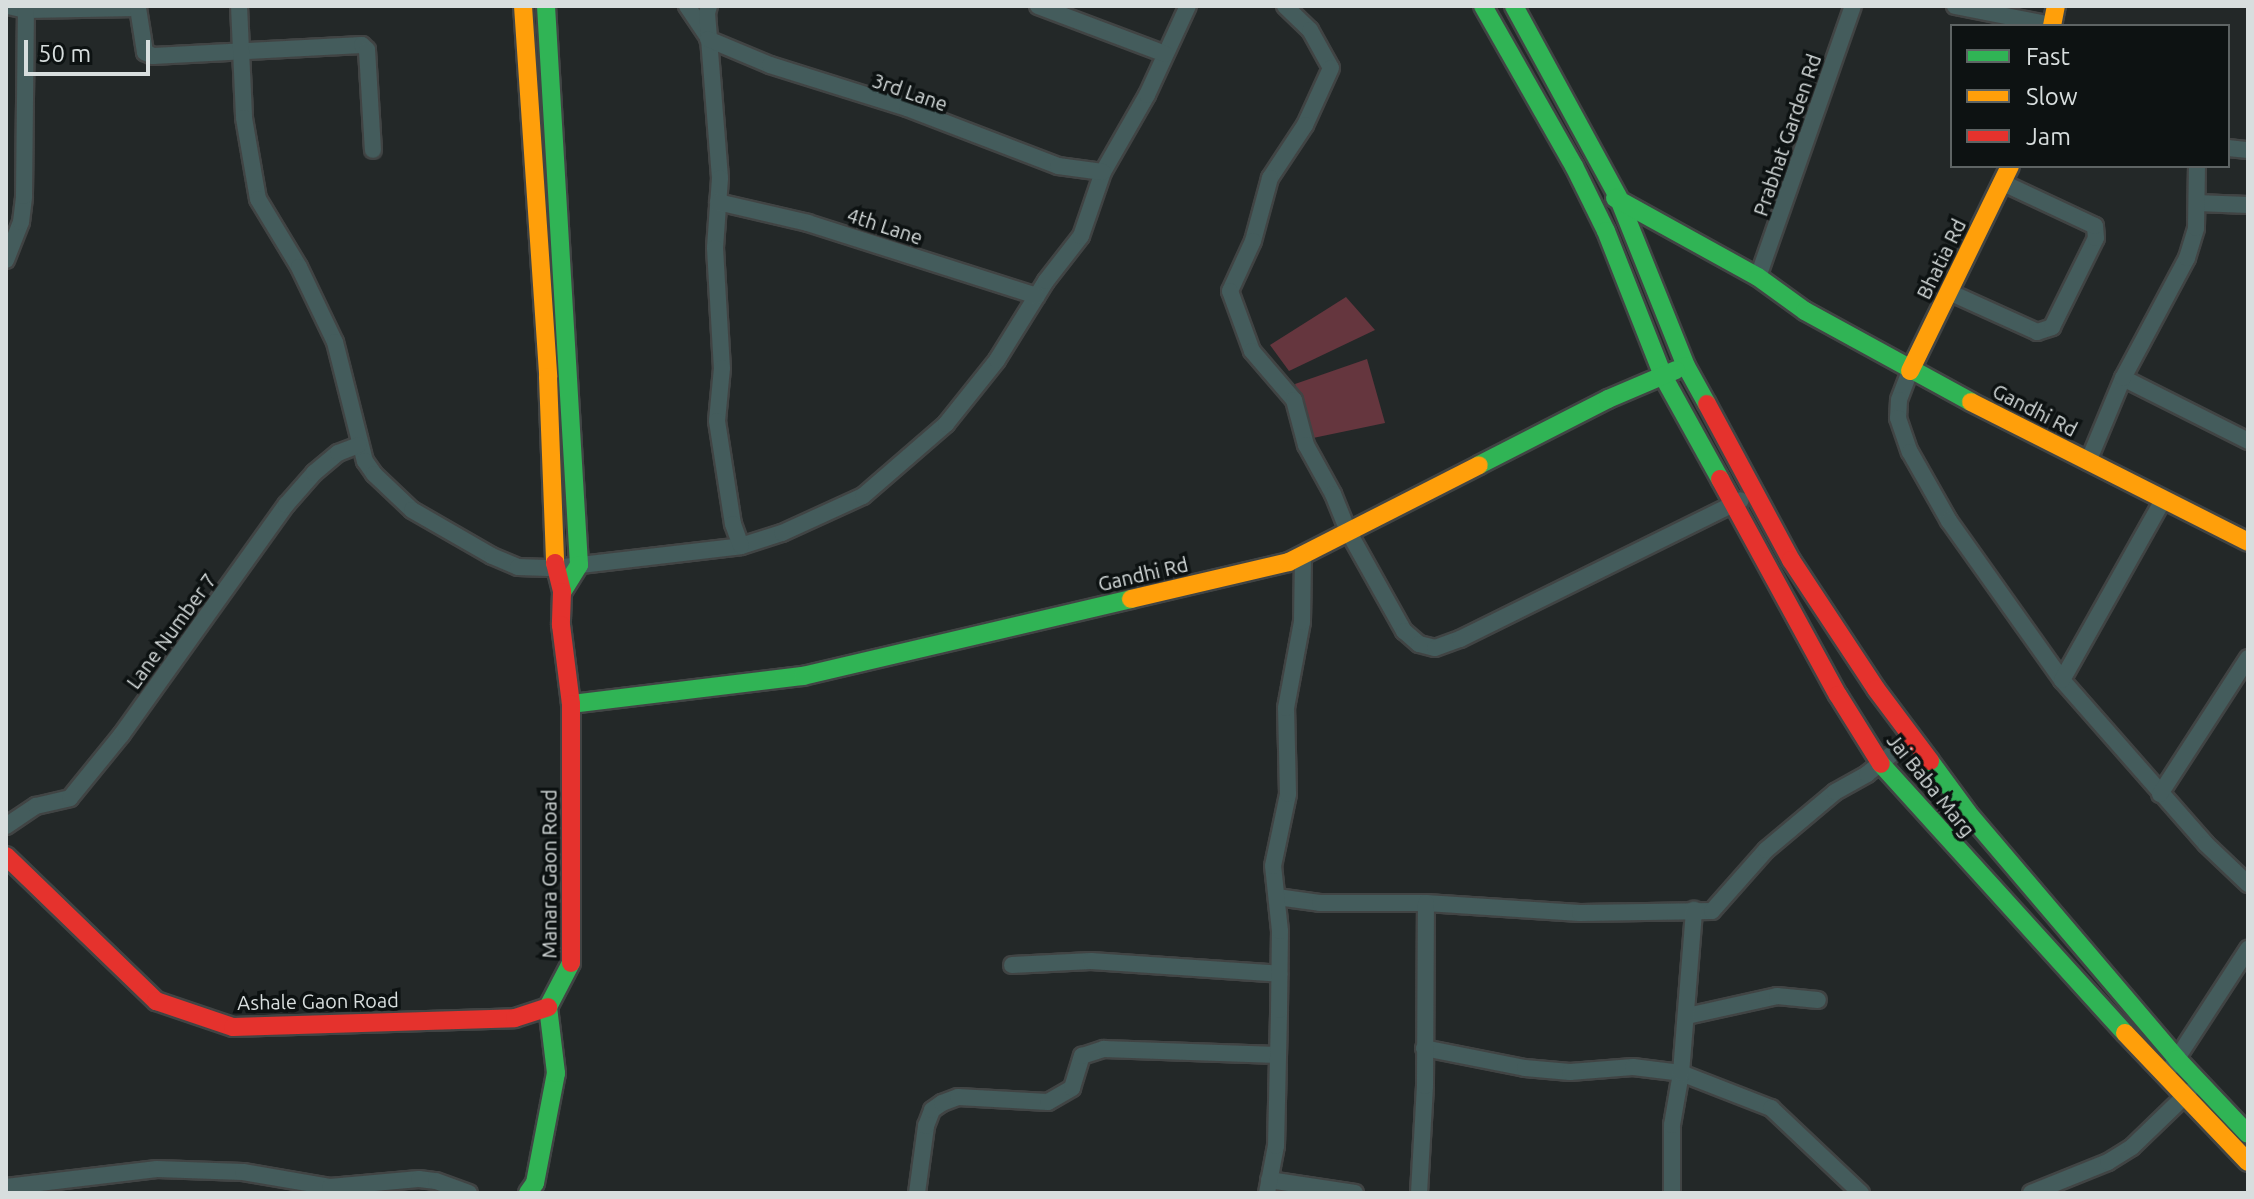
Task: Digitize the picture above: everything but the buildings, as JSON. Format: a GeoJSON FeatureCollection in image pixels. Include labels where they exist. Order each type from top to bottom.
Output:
{"type":"FeatureCollection","features":[{"type":"Feature","properties":{"kind":"street"},"geometry":{"type":"LineString","coordinates":[[8,6],[26,10],[132,6],[141,12],[147,55],[364,46],[373,150]]}},
{"type":"Feature","properties":{"kind":"street"},"geometry":{"type":"LineString","coordinates":[[239,6],[244,118],[258,199],[299,267],[335,342],[359,445],[374,474],[412,510],[518,567],[555,568],[741,546],[782,533],[863,496],[946,424],[997,360],[1037,296],[1081,236],[1103,172],[1147,95],[1188,6]]}},
{"type":"Feature","properties":{"kind":"street","name":"Manara Gaon Road"},"geometry":{"type":"LineString","coordinates":[[523,6],[548,377],[555,568],[562,592],[561,625],[571,704],[571,969],[548,1007]]}},
{"type":"Feature","properties":{"kind":"street"},"geometry":{"type":"LineString","coordinates":[[546,6],[579,565],[562,592]]}},
{"type":"Feature","properties":{"kind":"street"},"geometry":{"type":"LineString","coordinates":[[687,6],[708,39]]}},
{"type":"Feature","properties":{"kind":"street"},"geometry":{"type":"LineString","coordinates":[[709,6],[708,39],[720,178],[715,248],[722,368],[717,421],[727,466],[733,524],[741,546]]}},
{"type":"Feature","properties":{"kind":"street"},"geometry":{"type":"LineString","coordinates":[[1038,6],[1165,54]]}},
{"type":"Feature","properties":{"kind":"street"},"geometry":{"type":"LineString","coordinates":[[1285,6],[1310,30],[1331,68],[1305,125],[1270,178],[1253,241],[1230,291],[1252,351],[1294,400],[1306,445],[1333,494],[1348,531],[1404,631],[1419,644],[1435,648],[1756,493]]}},
{"type":"Feature","properties":{"kind":"street","name":"Jai Baba Marg"},"geometry":{"type":"LineString","coordinates":[[1483,6],[1593,205],[1663,376],[1838,695],[1879,761],[1945,838],[2164,1076],[2248,1162]]}},
{"type":"Feature","properties":{"kind":"street","name":"Jai Baba Marg"},"geometry":{"type":"LineString","coordinates":[[1514,6],[1618,197],[1686,366],[1791,560],[1912,738],[1968,813],[2177,1059],[2248,1134]]}},
{"type":"Feature","properties":{"kind":"street","name":"Prabhat Garden Rd"},"geometry":{"type":"LineString","coordinates":[[1758,277],[1853,6]]}},
{"type":"Feature","properties":{"kind":"street"},"geometry":{"type":"LineString","coordinates":[[1955,6],[2042,24]]}},
{"type":"Feature","properties":{"kind":"street"},"geometry":{"type":"LineString","coordinates":[[6,260],[21,222],[24,196],[26,10]]}},
{"type":"Feature","properties":{"kind":"street","name":"3rd Lane"},"geometry":{"type":"LineString","coordinates":[[708,39],[770,65],[907,108],[1058,166],[1103,172]]}},
{"type":"Feature","properties":{"kind":"street"},"geometry":{"type":"LineString","coordinates":[[2088,462],[2123,378],[2187,258],[2196,228],[2197,168]]}},
{"type":"Feature","properties":{"kind":"street"},"geometry":{"type":"LineString","coordinates":[[1949,292],[2037,332],[2052,327],[2065,302],[2096,238],[2095,226],[2006,175]]}},
{"type":"Feature","properties":{"kind":"street","name":"Bhatia Rd"},"geometry":{"type":"LineString","coordinates":[[1910,371],[2006,175]]}},
{"type":"Feature","properties":{"kind":"street"},"geometry":{"type":"LineString","coordinates":[[1593,205],[1618,197]]}},
{"type":"Feature","properties":{"kind":"street","name":"Gandhi Rd"},"geometry":{"type":"LineString","coordinates":[[1618,197],[1758,277],[1805,311],[1910,371],[2248,542]]}},
{"type":"Feature","properties":{"kind":"street","name":"4th Lane"},"geometry":{"type":"LineString","coordinates":[[718,202],[808,223],[1037,296]]}},
{"type":"Feature","properties":{"kind":"street"},"geometry":{"type":"LineString","coordinates":[[2197,203],[2248,205]]}},
{"type":"Feature","properties":{"kind":"street","name":"Gandhi Rd"},"geometry":{"type":"LineString","coordinates":[[571,704],[803,676],[1289,562],[1608,399],[1686,366]]}},
{"type":"Feature","properties":{"kind":"street"},"geometry":{"type":"LineString","coordinates":[[1910,371],[1899,400],[1898,418],[1910,452],[1949,521],[2062,680],[2160,794],[2248,884]]}},
{"type":"Feature","properties":{"kind":"street"},"geometry":{"type":"LineString","coordinates":[[548,377],[570,375]]}},
{"type":"Feature","properties":{"kind":"street"},"geometry":{"type":"LineString","coordinates":[[2123,378],[2248,441]]}},
{"type":"Feature","properties":{"kind":"street","name":"Lane Number 7"},"geometry":{"type":"LineString","coordinates":[[6,826],[36,806],[70,798],[122,734],[286,505],[314,473],[338,453],[359,445]]}},
{"type":"Feature","properties":{"kind":"street"},"geometry":{"type":"LineString","coordinates":[[2062,680],[2163,500]]}},
{"type":"Feature","properties":{"kind":"street"},"geometry":{"type":"LineString","coordinates":[[1303,555],[1302,622],[1286,708],[1288,794],[1273,866],[1280,974],[1276,1146],[1268,1187],[1355,1193]]}},
{"type":"Feature","properties":{"kind":"street"},"geometry":{"type":"LineString","coordinates":[[2160,794],[2248,658]]}},
{"type":"Feature","properties":{"kind":"street"},"geometry":{"type":"LineString","coordinates":[[1277,897],[1320,903],[1426,903],[1580,913],[1712,911],[1766,850],[1835,792],[1867,774],[1879,761],[1912,738]]}},
{"type":"Feature","properties":{"kind":"street","name":"Ashale Gaon Road"},"geometry":{"type":"LineString","coordinates":[[6,856],[156,1001],[233,1027],[515,1018],[548,1007]]}},
{"type":"Feature","properties":{"kind":"street"},"geometry":{"type":"LineString","coordinates":[[1419,1193],[1426,903]]}},
{"type":"Feature","properties":{"kind":"street"},"geometry":{"type":"LineString","coordinates":[[1672,1193],[1672,1125],[1687,1016],[1688,961],[1694,910]]}},
{"type":"Feature","properties":{"kind":"street"},"geometry":{"type":"LineString","coordinates":[[2164,1076],[2248,949]]}},
{"type":"Feature","properties":{"kind":"street"},"geometry":{"type":"LineString","coordinates":[[1012,965],[1091,961],[1280,974]]}},
{"type":"Feature","properties":{"kind":"street"},"geometry":{"type":"LineString","coordinates":[[1687,1016],[1777,996],[1818,1000]]}},
{"type":"Feature","properties":{"kind":"street"},"geometry":{"type":"LineString","coordinates":[[528,1193],[535,1183],[556,1073],[548,1007]]}},
{"type":"Feature","properties":{"kind":"street"},"geometry":{"type":"LineString","coordinates":[[1424,1048],[1525,1068],[1570,1072],[1633,1067],[1681,1073],[1771,1108],[1861,1193]]}},
{"type":"Feature","properties":{"kind":"street"},"geometry":{"type":"LineString","coordinates":[[917,1193],[926,1126],[932,1110],[950,1100],[958,1097],[1048,1102],[1072,1088],[1082,1056],[1104,1049],[1277,1055]]}},
{"type":"Feature","properties":{"kind":"street"},"geometry":{"type":"LineString","coordinates":[[2031,1193],[2108,1162],[2132,1147],[2199,1084]]}},
{"type":"Feature","properties":{"kind":"street"},"geometry":{"type":"LineString","coordinates":[[6,1187],[157,1169],[243,1172],[330,1187],[419,1179],[436,1181],[469,1193]]}},
{"type":"Feature","properties":{"kind":"shaded area"},"geometry":{"type":"Polygon","coordinates":[[[1346,297],[1375,330],[1289,371],[1270,345],[1346,297]]]}},
{"type":"Feature","properties":{"kind":"shaded area"},"geometry":{"type":"Polygon","coordinates":[[[1367,359],[1385,423],[1313,438],[1295,384],[1367,359]]]}},
{"type":"Feature","properties":{"kind":"traffic: fast"},"geometry":{"type":"LineString","coordinates":[[546,6],[579,565],[562,592]]}},
{"type":"Feature","properties":{"kind":"traffic: fast"},"geometry":{"type":"LineString","coordinates":[[1483,6],[1574,166],[1606,231],[1663,376],[1720,479]]}},
{"type":"Feature","properties":{"kind":"traffic: fast"},"geometry":{"type":"LineString","coordinates":[[1514,6],[1618,197],[1686,366],[1707,404]]}},
{"type":"Feature","properties":{"kind":"traffic: fast"},"geometry":{"type":"LineString","coordinates":[[1615,198],[1758,277],[1805,311],[1971,402]]}},
{"type":"Feature","properties":{"kind":"traffic: fast"},"geometry":{"type":"LineString","coordinates":[[1479,465],[1608,399],[1676,370]]}},
{"type":"Feature","properties":{"kind":"traffic: fast"},"geometry":{"type":"LineString","coordinates":[[571,704],[803,676],[1131,599]]}},
{"type":"Feature","properties":{"kind":"traffic: fast"},"geometry":{"type":"LineString","coordinates":[[1930,761],[1968,813],[2177,1059],[2248,1134]]}},
{"type":"Feature","properties":{"kind":"traffic: fast"},"geometry":{"type":"LineString","coordinates":[[1881,764],[2125,1033]]}},
{"type":"Feature","properties":{"kind":"traffic: fast"},"geometry":{"type":"LineString","coordinates":[[528,1193],[535,1183],[556,1073],[548,1007],[571,963]]}},
{"type":"Feature","properties":{"kind":"traffic: slow"},"geometry":{"type":"LineString","coordinates":[[523,6],[548,377],[555,563]]}},
{"type":"Feature","properties":{"kind":"traffic: slow"},"geometry":{"type":"LineString","coordinates":[[2052,24],[2056,6]]}},
{"type":"Feature","properties":{"kind":"traffic: slow"},"geometry":{"type":"LineString","coordinates":[[1910,371],[2009,168]]}},
{"type":"Feature","properties":{"kind":"traffic: slow"},"geometry":{"type":"LineString","coordinates":[[1971,402],[2248,542]]}},
{"type":"Feature","properties":{"kind":"traffic: slow"},"geometry":{"type":"LineString","coordinates":[[1131,599],[1289,562],[1479,465]]}},
{"type":"Feature","properties":{"kind":"traffic: slow"},"geometry":{"type":"LineString","coordinates":[[2125,1033],[2248,1162]]}},
{"type":"Feature","properties":{"kind":"traffic: jam"},"geometry":{"type":"LineString","coordinates":[[1707,404],[1791,560],[1876,689],[1930,761]]}},
{"type":"Feature","properties":{"kind":"traffic: jam"},"geometry":{"type":"LineString","coordinates":[[1720,479],[1838,695],[1881,764]]}},
{"type":"Feature","properties":{"kind":"traffic: jam"},"geometry":{"type":"LineString","coordinates":[[555,563],[562,592],[561,625],[571,704],[571,963]]}},
{"type":"Feature","properties":{"kind":"traffic: jam"},"geometry":{"type":"LineString","coordinates":[[6,856],[156,1001],[233,1027],[515,1018],[548,1007]]}}]}
